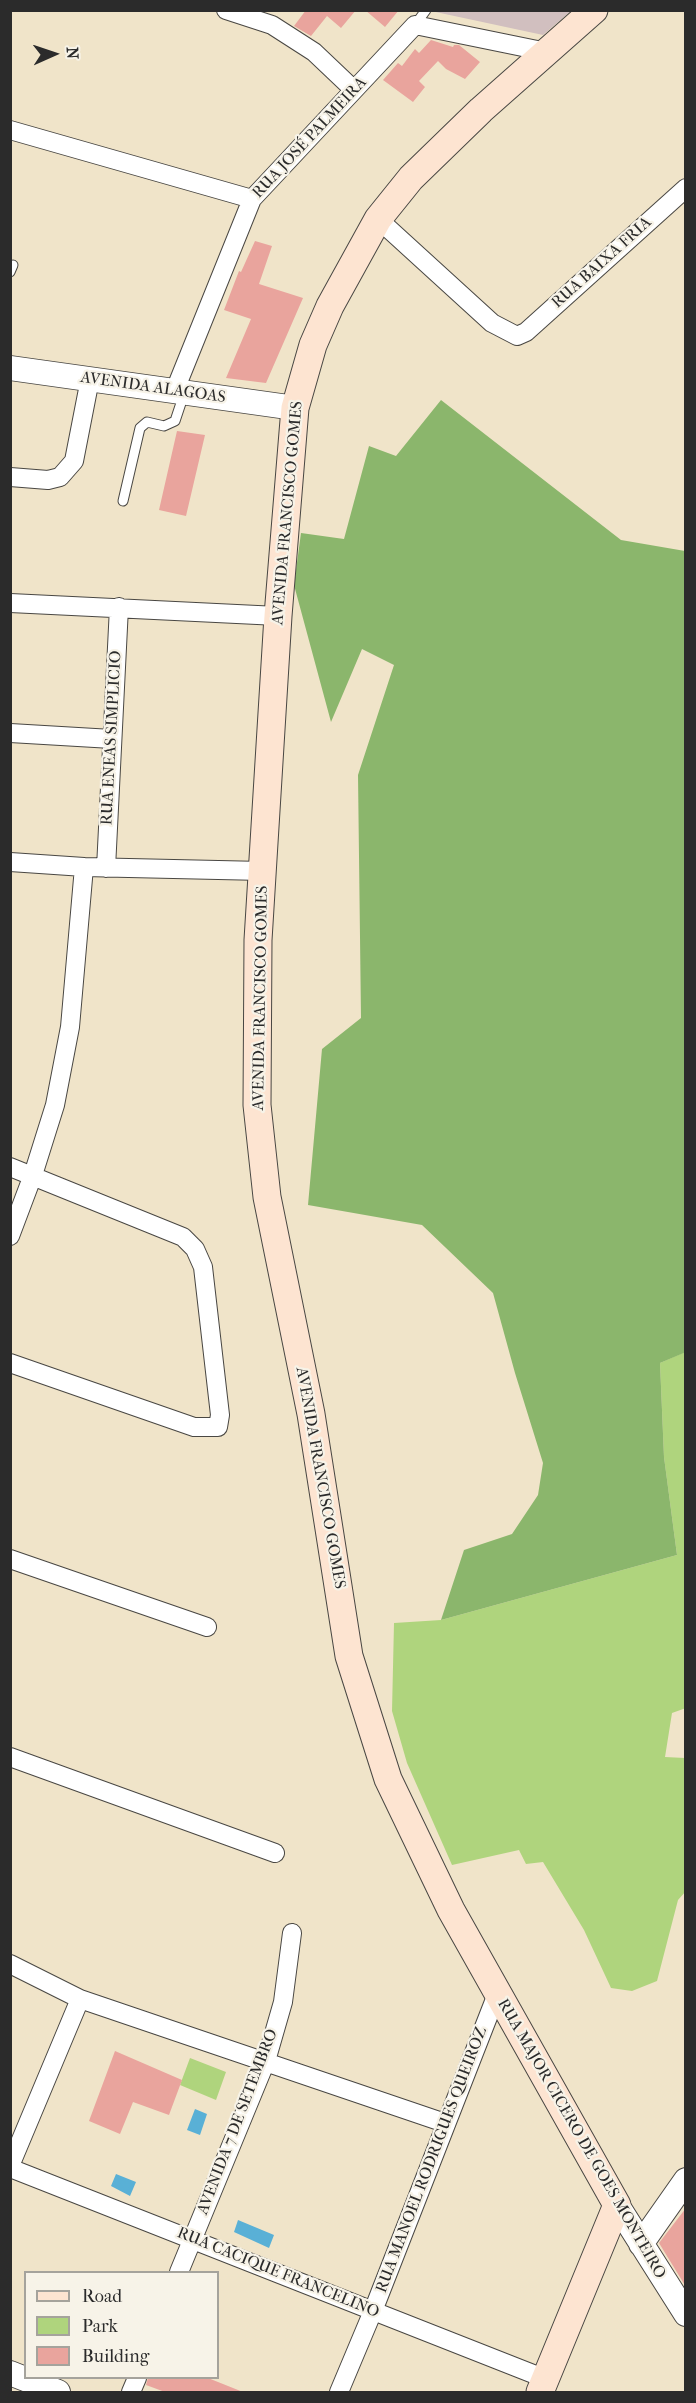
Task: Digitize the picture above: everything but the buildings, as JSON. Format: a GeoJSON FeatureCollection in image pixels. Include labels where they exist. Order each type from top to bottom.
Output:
{"type":"FeatureCollection","features":[{"type":"Feature","properties":{"kind":"main road","name":"AVENIDA FRANCISCO GOMES"},"geometry":{"type":"LineString","coordinates":[[497,1994],[451,1910],[388,1779],[349,1656],[311,1414],[267,1197],[257,1105],[258,940],[278,616],[294,408],[313,345],[330,306],[378,219],[411,178],[482,110],[594,10]]}},
{"type":"Feature","properties":{"kind":"main road","name":"RUA MAJOR CICERO DE GOES MONTEIRO"},"geometry":{"type":"LineString","coordinates":[[497,1994],[617,2205]]}},
{"type":"Feature","properties":{"kind":"main road"},"geometry":{"type":"LineString","coordinates":[[543,2386],[617,2205]]}},
{"type":"Feature","properties":{"kind":"street"},"geometry":{"type":"LineString","coordinates":[[226,10],[272,25],[314,52],[354,90]]}},
{"type":"Feature","properties":{"kind":"street"},"geometry":{"type":"LineString","coordinates":[[415,25],[547,52]]}},
{"type":"Feature","properties":{"kind":"street","name":"RUA JOSÉ PALMEIRA"},"geometry":{"type":"LineString","coordinates":[[180,391],[252,199],[415,25]]}},
{"type":"Feature","properties":{"kind":"street"},"geometry":{"type":"LineString","coordinates":[[10,130],[252,199]]}},
{"type":"Feature","properties":{"kind":"street","name":"RUA BAIXA FRIA"},"geometry":{"type":"LineString","coordinates":[[378,219],[492,323],[517,336],[526,332],[686,188]]}},
{"type":"Feature","properties":{"kind":"street","name":"AVENIDA ALAGOAS"},"geometry":{"type":"LineString","coordinates":[[10,368],[294,408]]}},
{"type":"Feature","properties":{"kind":"street"},"geometry":{"type":"LineString","coordinates":[[10,477],[48,480],[60,477],[74,461],[90,380]]}},
{"type":"Feature","properties":{"kind":"street"},"geometry":{"type":"LineString","coordinates":[[10,603],[278,616]]}},
{"type":"Feature","properties":{"kind":"street","name":"RUA ENEAS SIMPLICIO"},"geometry":{"type":"LineString","coordinates":[[106,868],[119,608]]}},
{"type":"Feature","properties":{"kind":"street"},"geometry":{"type":"LineString","coordinates":[[10,734],[112,739]]}},
{"type":"Feature","properties":{"kind":"street"},"geometry":{"type":"LineString","coordinates":[[10,862],[106,868],[263,871]]}},
{"type":"Feature","properties":{"kind":"street"},"geometry":{"type":"LineString","coordinates":[[10,1236],[33,1175],[55,1105],[74,1002],[84,867]]}},
{"type":"Feature","properties":{"kind":"street"},"geometry":{"type":"LineString","coordinates":[[10,1167],[183,1237],[195,1250],[203,1267],[220,1415],[218,1427],[194,1427],[10,1363]]}},
{"type":"Feature","properties":{"kind":"street"},"geometry":{"type":"LineString","coordinates":[[10,1559],[207,1627]]}},
{"type":"Feature","properties":{"kind":"street"},"geometry":{"type":"LineString","coordinates":[[10,1756],[275,1853]]}},
{"type":"Feature","properties":{"kind":"street","name":"AVENIDA 7 DE SETEMBRO"},"geometry":{"type":"LineString","coordinates":[[179,2271],[266,2061],[283,2002],[292,1933]]}},
{"type":"Feature","properties":{"kind":"street"},"geometry":{"type":"LineString","coordinates":[[10,1964],[80,1999],[446,2123]]}},
{"type":"Feature","properties":{"kind":"street","name":"RUA MANOEL RODRIGUES QUEIROZ"},"geometry":{"type":"LineString","coordinates":[[339,2392],[374,2311],[497,1994]]}},
{"type":"Feature","properties":{"kind":"street"},"geometry":{"type":"LineString","coordinates":[[10,2167],[80,1999]]}},
{"type":"Feature","properties":{"kind":"street","name":"RUA CACIQUE FRANCELINO"},"geometry":{"type":"LineString","coordinates":[[10,2167],[374,2311],[543,2386]]}},
{"type":"Feature","properties":{"kind":"street"},"geometry":{"type":"LineString","coordinates":[[641,2244],[686,2180]]}},
{"type":"Feature","properties":{"kind":"street","name":"RUA MAJOR CICERO DE GOES MONTEIRO"},"geometry":{"type":"LineString","coordinates":[[617,2205],[686,2314]]}},
{"type":"Feature","properties":{"kind":"street"},"geometry":{"type":"LineString","coordinates":[[10,2373],[24,2379]]}},
{"type":"Feature","properties":{"kind":"street"},"geometry":{"type":"LineString","coordinates":[[25,2379],[58,2392]]}},
{"type":"Feature","properties":{"kind":"lane"},"geometry":{"type":"LineString","coordinates":[[415,25],[426,10]]}},
{"type":"Feature","properties":{"kind":"lane"},"geometry":{"type":"LineString","coordinates":[[123,501],[140,428],[147,422],[165,426],[175,421],[180,391]]}},
{"type":"Feature","properties":{"kind":"shaded area"},"geometry":{"type":"Polygon","coordinates":[[[571,10],[543,35],[431,11],[571,10]]]}},
{"type":"Feature","properties":{"kind":"green space"},"geometry":{"type":"Polygon","coordinates":[[[441,400],[621,540],[685,551],[686,1352],[660,1363],[664,1457],[677,1555],[441,1620],[464,1550],[512,1534],[538,1495],[543,1463],[493,1293],[422,1225],[308,1205],[322,1049],[361,1018],[358,775],[394,665],[362,649],[331,722],[294,585],[301,533],[344,539],[369,446],[396,456],[441,400]]]}},
{"type":"Feature","properties":{"kind":"green space"},"geometry":{"type":"Polygon","coordinates":[[[685,1352],[686,1708],[672,1713],[665,1757],[685,1758],[686,1891],[678,1900],[657,1981],[632,1991],[611,1988],[584,1930],[543,1862],[526,1864],[519,1850],[452,1865],[407,1763],[392,1711],[394,1623],[441,1620],[677,1555],[664,1457],[660,1363],[685,1352]]]}},
{"type":"Feature","properties":{"kind":"green space"},"geometry":{"type":"Polygon","coordinates":[[[190,2058],[226,2072],[216,2100],[180,2085],[190,2058]]]}},
{"type":"Feature","properties":{"kind":"water"},"geometry":{"type":"Polygon","coordinates":[[[195,2109],[207,2114],[200,2135],[187,2130],[195,2109]]]}},
{"type":"Feature","properties":{"kind":"water"},"geometry":{"type":"Polygon","coordinates":[[[116,2174],[136,2182],[130,2196],[111,2186],[116,2174]]]}},
{"type":"Feature","properties":{"kind":"water"},"geometry":{"type":"Polygon","coordinates":[[[238,2220],[274,2235],[269,2248],[234,2232],[238,2220]]]}}]}
